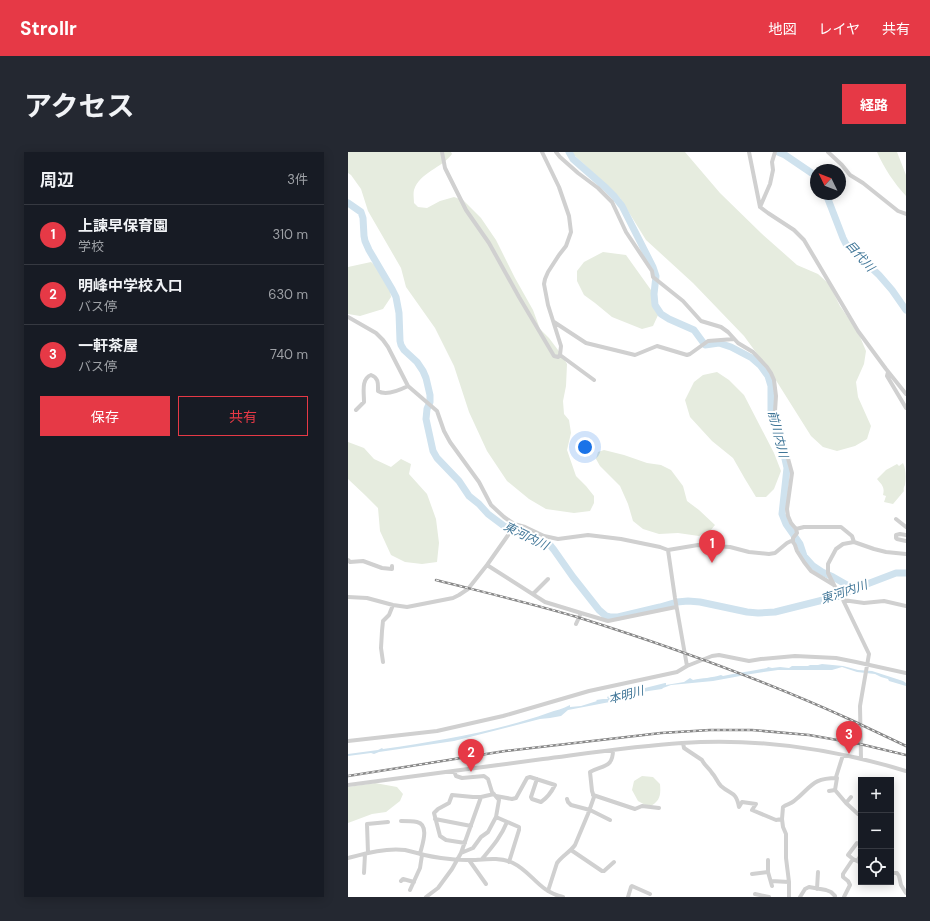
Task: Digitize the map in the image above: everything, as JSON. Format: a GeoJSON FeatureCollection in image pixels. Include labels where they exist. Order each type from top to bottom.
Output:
{"type":"FeatureCollection","features":[{"type":"Feature","properties":{"kind":"street"},"geometry":{"type":"LineString","coordinates":[[442,152],[445,168],[466,210],[489,243],[554,356],[558,357],[560,355],[594,380]]}},
{"type":"Feature","properties":{"kind":"street"},"geometry":{"type":"LineString","coordinates":[[542,152],[559,187],[569,216],[572,232],[566,246],[544,278],[544,290],[561,346],[560,355]]}},
{"type":"Feature","properties":{"kind":"street"},"geometry":{"type":"LineString","coordinates":[[556,152],[612,202],[626,232],[652,271],[653,277],[683,302],[701,321],[721,327],[734,339],[753,352],[767,367],[774,380],[776,396],[774,411],[792,472],[787,509],[788,516],[797,531]]}},
{"type":"Feature","properties":{"kind":"street"},"geometry":{"type":"LineString","coordinates":[[749,152],[760,207],[794,230],[804,240],[858,331],[906,394]]}},
{"type":"Feature","properties":{"kind":"street"},"geometry":{"type":"LineString","coordinates":[[760,207],[770,184],[773,170],[772,162],[775,152]]}},
{"type":"Feature","properties":{"kind":"street"},"geometry":{"type":"LineString","coordinates":[[828,152],[850,175],[863,183],[898,211],[906,214]]}},
{"type":"Feature","properties":{"kind":"street"},"geometry":{"type":"LineString","coordinates":[[348,317],[376,333],[383,340],[408,386],[437,411],[450,442],[479,482],[491,505],[514,525],[544,536],[558,539],[588,535],[621,539],[668,550],[698,545],[730,547],[749,552],[768,554],[775,553],[793,540],[797,531],[804,527],[841,527],[852,536],[854,542]]}},
{"type":"Feature","properties":{"kind":"street"},"geometry":{"type":"LineString","coordinates":[[554,321],[586,343],[635,355],[657,346],[687,355],[708,341],[734,339]]}},
{"type":"Feature","properties":{"kind":"street"},"geometry":{"type":"LineString","coordinates":[[888,372],[887,376],[906,408]]}},
{"type":"Feature","properties":{"kind":"street"},"geometry":{"type":"LineString","coordinates":[[356,410],[364,402],[364,381],[371,375],[377,380],[378,391],[380,393],[399,390],[408,386]]}},
{"type":"Feature","properties":{"kind":"street"},"geometry":{"type":"LineString","coordinates":[[896,518],[906,527]]}},
{"type":"Feature","properties":{"kind":"street"},"geometry":{"type":"LineString","coordinates":[[348,597],[367,598],[407,607],[453,598],[468,589],[487,565],[514,525]]}},
{"type":"Feature","properties":{"kind":"street"},"geometry":{"type":"LineString","coordinates":[[906,535],[896,535],[896,538],[906,541]]}},
{"type":"Feature","properties":{"kind":"street"},"geometry":{"type":"LineString","coordinates":[[793,540],[796,544],[797,551],[811,570],[838,589],[869,654],[860,706],[861,759]]}},
{"type":"Feature","properties":{"kind":"street"},"geometry":{"type":"LineString","coordinates":[[834,585],[828,573],[828,564],[836,549],[843,544],[854,542],[886,552],[906,554]]}},
{"type":"Feature","properties":{"kind":"street"},"geometry":{"type":"LineString","coordinates":[[668,550],[687,666]]}},
{"type":"Feature","properties":{"kind":"street"},"geometry":{"type":"LineString","coordinates":[[348,560],[350,562],[363,561],[382,568],[392,569],[392,566]]}},
{"type":"Feature","properties":{"kind":"street"},"geometry":{"type":"LineString","coordinates":[[487,565],[545,602],[608,621],[676,606]]}},
{"type":"Feature","properties":{"kind":"street"},"geometry":{"type":"LineString","coordinates":[[533,594],[548,579]]}},
{"type":"Feature","properties":{"kind":"street"},"geometry":{"type":"LineString","coordinates":[[843,599],[864,603],[884,601],[906,606]]}},
{"type":"Feature","properties":{"kind":"street"},"geometry":{"type":"LineString","coordinates":[[383,662],[381,648],[383,621],[389,615],[393,605]]}},
{"type":"Feature","properties":{"kind":"street"},"geometry":{"type":"LineString","coordinates":[[576,624],[581,613]]}},
{"type":"Feature","properties":{"kind":"street"},"geometry":{"type":"LineString","coordinates":[[348,741],[437,731],[503,716],[589,691],[677,672],[687,666],[712,656],[719,655],[749,661],[795,656],[836,658],[867,666],[906,673]]}},
{"type":"Feature","properties":{"kind":"street"},"geometry":{"type":"LineString","coordinates":[[348,785],[649,745],[712,742],[752,743],[812,749],[861,759],[906,771]]}},
{"type":"Feature","properties":{"kind":"street"},"geometry":{"type":"LineString","coordinates":[[683,743],[684,748],[702,760],[703,764],[713,774],[722,787],[729,791],[737,799],[739,808],[742,802],[756,804],[752,810],[776,820],[782,819]]}},
{"type":"Feature","properties":{"kind":"street"},"geometry":{"type":"LineString","coordinates":[[548,891],[557,863],[575,845],[590,810],[594,797],[590,772],[602,768],[611,762],[613,750]]}},
{"type":"Feature","properties":{"kind":"street"},"geometry":{"type":"LineString","coordinates":[[843,755],[836,777],[835,790],[858,814]]}},
{"type":"Feature","properties":{"kind":"street"},"geometry":{"type":"LineString","coordinates":[[454,771],[456,776],[462,778],[484,776],[488,779],[492,792],[499,800],[496,817],[488,832],[481,837],[473,848],[461,853]]}},
{"type":"Feature","properties":{"kind":"street"},"geometry":{"type":"LineString","coordinates":[[465,844],[446,840],[440,836],[434,813],[449,803],[452,795],[481,797],[494,795],[512,799],[516,798],[526,778],[530,777],[537,779],[555,785],[541,802],[532,799],[531,796],[537,779]]}},
{"type":"Feature","properties":{"kind":"street"},"geometry":{"type":"LineString","coordinates":[[789,897],[786,834],[782,819],[783,807],[793,802],[814,783],[819,783],[828,778],[837,778]]}},
{"type":"Feature","properties":{"kind":"street"},"geometry":{"type":"LineString","coordinates":[[809,790],[814,783]]}},
{"type":"Feature","properties":{"kind":"street"},"geometry":{"type":"LineString","coordinates":[[829,791],[835,790]]}},
{"type":"Feature","properties":{"kind":"street"},"geometry":{"type":"LineString","coordinates":[[593,795],[635,808],[642,806],[660,808]]}},
{"type":"Feature","properties":{"kind":"street"},"geometry":{"type":"LineString","coordinates":[[426,897],[438,888],[458,860],[481,797]]}},
{"type":"Feature","properties":{"kind":"street"},"geometry":{"type":"LineString","coordinates":[[846,803],[851,797]]}},
{"type":"Feature","properties":{"kind":"street"},"geometry":{"type":"LineString","coordinates":[[567,799],[571,806],[590,810],[610,820]]}},
{"type":"Feature","properties":{"kind":"street"},"geometry":{"type":"LineString","coordinates":[[496,817],[519,827],[509,862]]}},
{"type":"Feature","properties":{"kind":"street"},"geometry":{"type":"LineString","coordinates":[[436,819],[470,826]]}},
{"type":"Feature","properties":{"kind":"street"},"geometry":{"type":"LineString","coordinates":[[401,821],[418,822],[424,826],[425,830],[420,868],[410,890]]}},
{"type":"Feature","properties":{"kind":"street"},"geometry":{"type":"LineString","coordinates":[[364,873],[367,853],[367,824],[388,822]]}},
{"type":"Feature","properties":{"kind":"street"},"geometry":{"type":"LineString","coordinates":[[481,859],[498,840],[508,822]]}},
{"type":"Feature","properties":{"kind":"street"},"geometry":{"type":"LineString","coordinates":[[844,897],[850,885],[844,878],[843,874],[857,861],[848,855],[857,843]]}},
{"type":"Feature","properties":{"kind":"street"},"geometry":{"type":"LineString","coordinates":[[348,858],[380,851],[407,850],[448,859],[497,859],[509,862],[522,868],[552,894],[562,897]]}},
{"type":"Feature","properties":{"kind":"street"},"geometry":{"type":"LineString","coordinates":[[571,850],[602,871],[614,862]]}},
{"type":"Feature","properties":{"kind":"street"},"geometry":{"type":"LineString","coordinates":[[469,860],[486,884]]}},
{"type":"Feature","properties":{"kind":"street"},"geometry":{"type":"LineString","coordinates":[[768,860],[768,872],[771,884],[789,882]]}},
{"type":"Feature","properties":{"kind":"street"},"geometry":{"type":"LineString","coordinates":[[752,874],[768,872]]}},
{"type":"Feature","properties":{"kind":"street"},"geometry":{"type":"LineString","coordinates":[[818,872],[818,889]]}},
{"type":"Feature","properties":{"kind":"street"},"geometry":{"type":"LineString","coordinates":[[894,873],[897,873],[899,876],[906,893]]}},
{"type":"Feature","properties":{"kind":"street"},"geometry":{"type":"LineString","coordinates":[[401,881],[403,879],[414,882]]}},
{"type":"Feature","properties":{"kind":"street"},"geometry":{"type":"LineString","coordinates":[[628,897],[632,886],[650,894]]}},
{"type":"Feature","properties":{"kind":"street"},"geometry":{"type":"LineString","coordinates":[[802,896],[805,889],[809,887],[826,890],[835,896]]}},
{"type":"Feature","properties":{"kind":"street"},"geometry":{"type":"LineString","coordinates":[[755,894],[769,897]]}},
{"type":"Feature","properties":{"kind":"shaded area"},"geometry":{"type":"Polygon","coordinates":[[[348,152],[451,152],[452,154],[448,159],[426,174],[417,184],[414,190],[414,203],[418,207],[427,208],[440,201],[454,197],[463,200],[481,218],[496,240],[533,310],[540,329],[549,338],[567,364],[566,386],[563,401],[564,414],[569,420],[571,433],[567,450],[576,476],[594,496],[594,503],[590,511],[574,513],[546,509],[529,499],[507,481],[487,451],[469,412],[454,366],[435,328],[406,287],[401,268],[368,211],[361,189],[348,173],[348,152]]]}},
{"type":"Feature","properties":{"kind":"shaded area"},"geometry":{"type":"Polygon","coordinates":[[[571,152],[685,152],[720,193],[761,233],[797,265],[818,274],[829,284],[840,306],[858,332],[866,351],[864,364],[856,382],[858,397],[871,426],[867,439],[855,446],[837,451],[823,447],[811,436],[772,374],[744,336],[693,283],[646,240],[620,198],[571,152]]]}},
{"type":"Feature","properties":{"kind":"shaded area"},"geometry":{"type":"Polygon","coordinates":[[[877,152],[897,152],[906,175],[906,196],[897,186],[877,152]]]}},
{"type":"Feature","properties":{"kind":"shaded area"},"geometry":{"type":"Polygon","coordinates":[[[603,252],[626,255],[651,290],[659,313],[653,326],[642,329],[612,317],[584,295],[577,281],[577,271],[584,262],[603,252]]]}},
{"type":"Feature","properties":{"kind":"shaded area"},"geometry":{"type":"Polygon","coordinates":[[[371,262],[385,277],[389,286],[391,297],[383,309],[360,316],[348,314],[348,267],[371,262]]]}},
{"type":"Feature","properties":{"kind":"shaded area"},"geometry":{"type":"Polygon","coordinates":[[[717,372],[729,380],[744,395],[774,453],[781,471],[774,489],[766,497],[756,497],[733,458],[712,441],[690,417],[685,400],[694,382],[703,375],[717,372]]]}},
{"type":"Feature","properties":{"kind":"shaded area"},"geometry":{"type":"Polygon","coordinates":[[[348,442],[364,448],[374,459],[391,467],[401,459],[411,464],[409,474],[427,494],[436,519],[439,543],[437,562],[422,564],[405,562],[391,555],[380,531],[378,508],[348,479],[348,442]]]}},
{"type":"Feature","properties":{"kind":"shaded area"},"geometry":{"type":"Polygon","coordinates":[[[604,450],[647,463],[661,465],[671,470],[683,486],[687,501],[715,525],[711,530],[699,536],[678,533],[659,534],[643,529],[633,521],[628,504],[620,486],[600,466],[596,459],[598,452],[604,450]]]}},
{"type":"Feature","properties":{"kind":"shaded area"},"geometry":{"type":"Polygon","coordinates":[[[903,463],[906,474],[904,491],[893,504],[884,502],[886,496],[883,495],[884,492],[882,485],[877,479],[886,470],[897,464],[899,466],[903,463]]]}},
{"type":"Feature","properties":{"kind":"shaded area"},"geometry":{"type":"Polygon","coordinates":[[[642,776],[653,777],[660,784],[659,798],[656,803],[649,807],[638,801],[632,790],[634,781],[642,776]]]}},
{"type":"Feature","properties":{"kind":"shaded area"},"geometry":{"type":"Polygon","coordinates":[[[375,783],[397,787],[403,794],[400,801],[386,812],[372,814],[348,823],[348,787],[375,783]]]}},
{"type":"Feature","properties":{"kind":"water","name":"本明川"},"geometry":{"type":"Polygon","coordinates":[[[822,664],[872,671],[903,681],[906,683],[906,686],[889,681],[888,679],[875,674],[857,672],[842,667],[832,670],[778,670],[713,681],[671,685],[662,689],[635,693],[615,701],[568,710],[561,716],[540,719],[454,741],[374,754],[371,753],[348,756],[348,754],[425,743],[487,731],[528,720],[570,705],[570,707],[581,706],[597,701],[596,700],[608,699],[607,697],[611,695],[613,697],[621,696],[633,691],[665,683],[666,685],[684,682],[690,678],[693,680],[721,675],[723,676],[768,667],[789,668],[792,666],[822,664]]]}},
{"type":"Feature","properties":{"kind":"waterway","name":"前川内川"},"geometry":{"type":"LineString","coordinates":[[569,152],[573,159],[606,188],[622,206],[653,267],[656,276],[654,294],[655,305],[661,314],[694,330],[705,345],[719,343],[731,347],[752,358],[760,365],[768,376],[771,386],[771,413],[781,441],[787,468],[782,514],[786,524],[800,544],[804,556],[813,566],[854,589]]}},
{"type":"Feature","properties":{"kind":"waterway","name":"目代川"},"geometry":{"type":"LineString","coordinates":[[778,152],[810,172]]}},
{"type":"Feature","properties":{"kind":"waterway","name":"目代川"},"geometry":{"type":"LineString","coordinates":[[828,200],[846,244],[879,275],[906,310]]}},
{"type":"Feature","properties":{"kind":"waterway","name":"東河内川"},"geometry":{"type":"LineString","coordinates":[[348,203],[361,212],[365,241],[396,297],[399,313],[401,345],[404,350],[417,362],[426,378],[430,395],[426,419],[433,451],[437,458],[459,481],[469,496],[488,514],[504,526],[533,536],[550,545],[599,610],[606,616],[618,617],[677,602],[688,601],[700,602],[747,612],[775,612],[839,596],[896,573],[906,573]]}},
{"type":"Feature","properties":{"kind":"railway"},"geometry":{"type":"LineString","coordinates":[[436,580],[577,617],[680,651],[816,704],[906,746]]}},
{"type":"Feature","properties":{"kind":"railway"},"geometry":{"type":"LineString","coordinates":[[348,776],[505,751],[661,733],[710,730],[752,730],[809,735],[860,744],[906,755]]}},
{"type":"Feature","properties":{"kind":"place","name":"上諫早保育園"},"geometry":{"type":"Point","coordinates":[712,563]}},
{"type":"Feature","properties":{"kind":"place","name":"一軒茶屋"},"geometry":{"type":"Point","coordinates":[849,754]}},
{"type":"Feature","properties":{"kind":"place","name":"明峰中学校入口"},"geometry":{"type":"Point","coordinates":[471,772]}}]}
